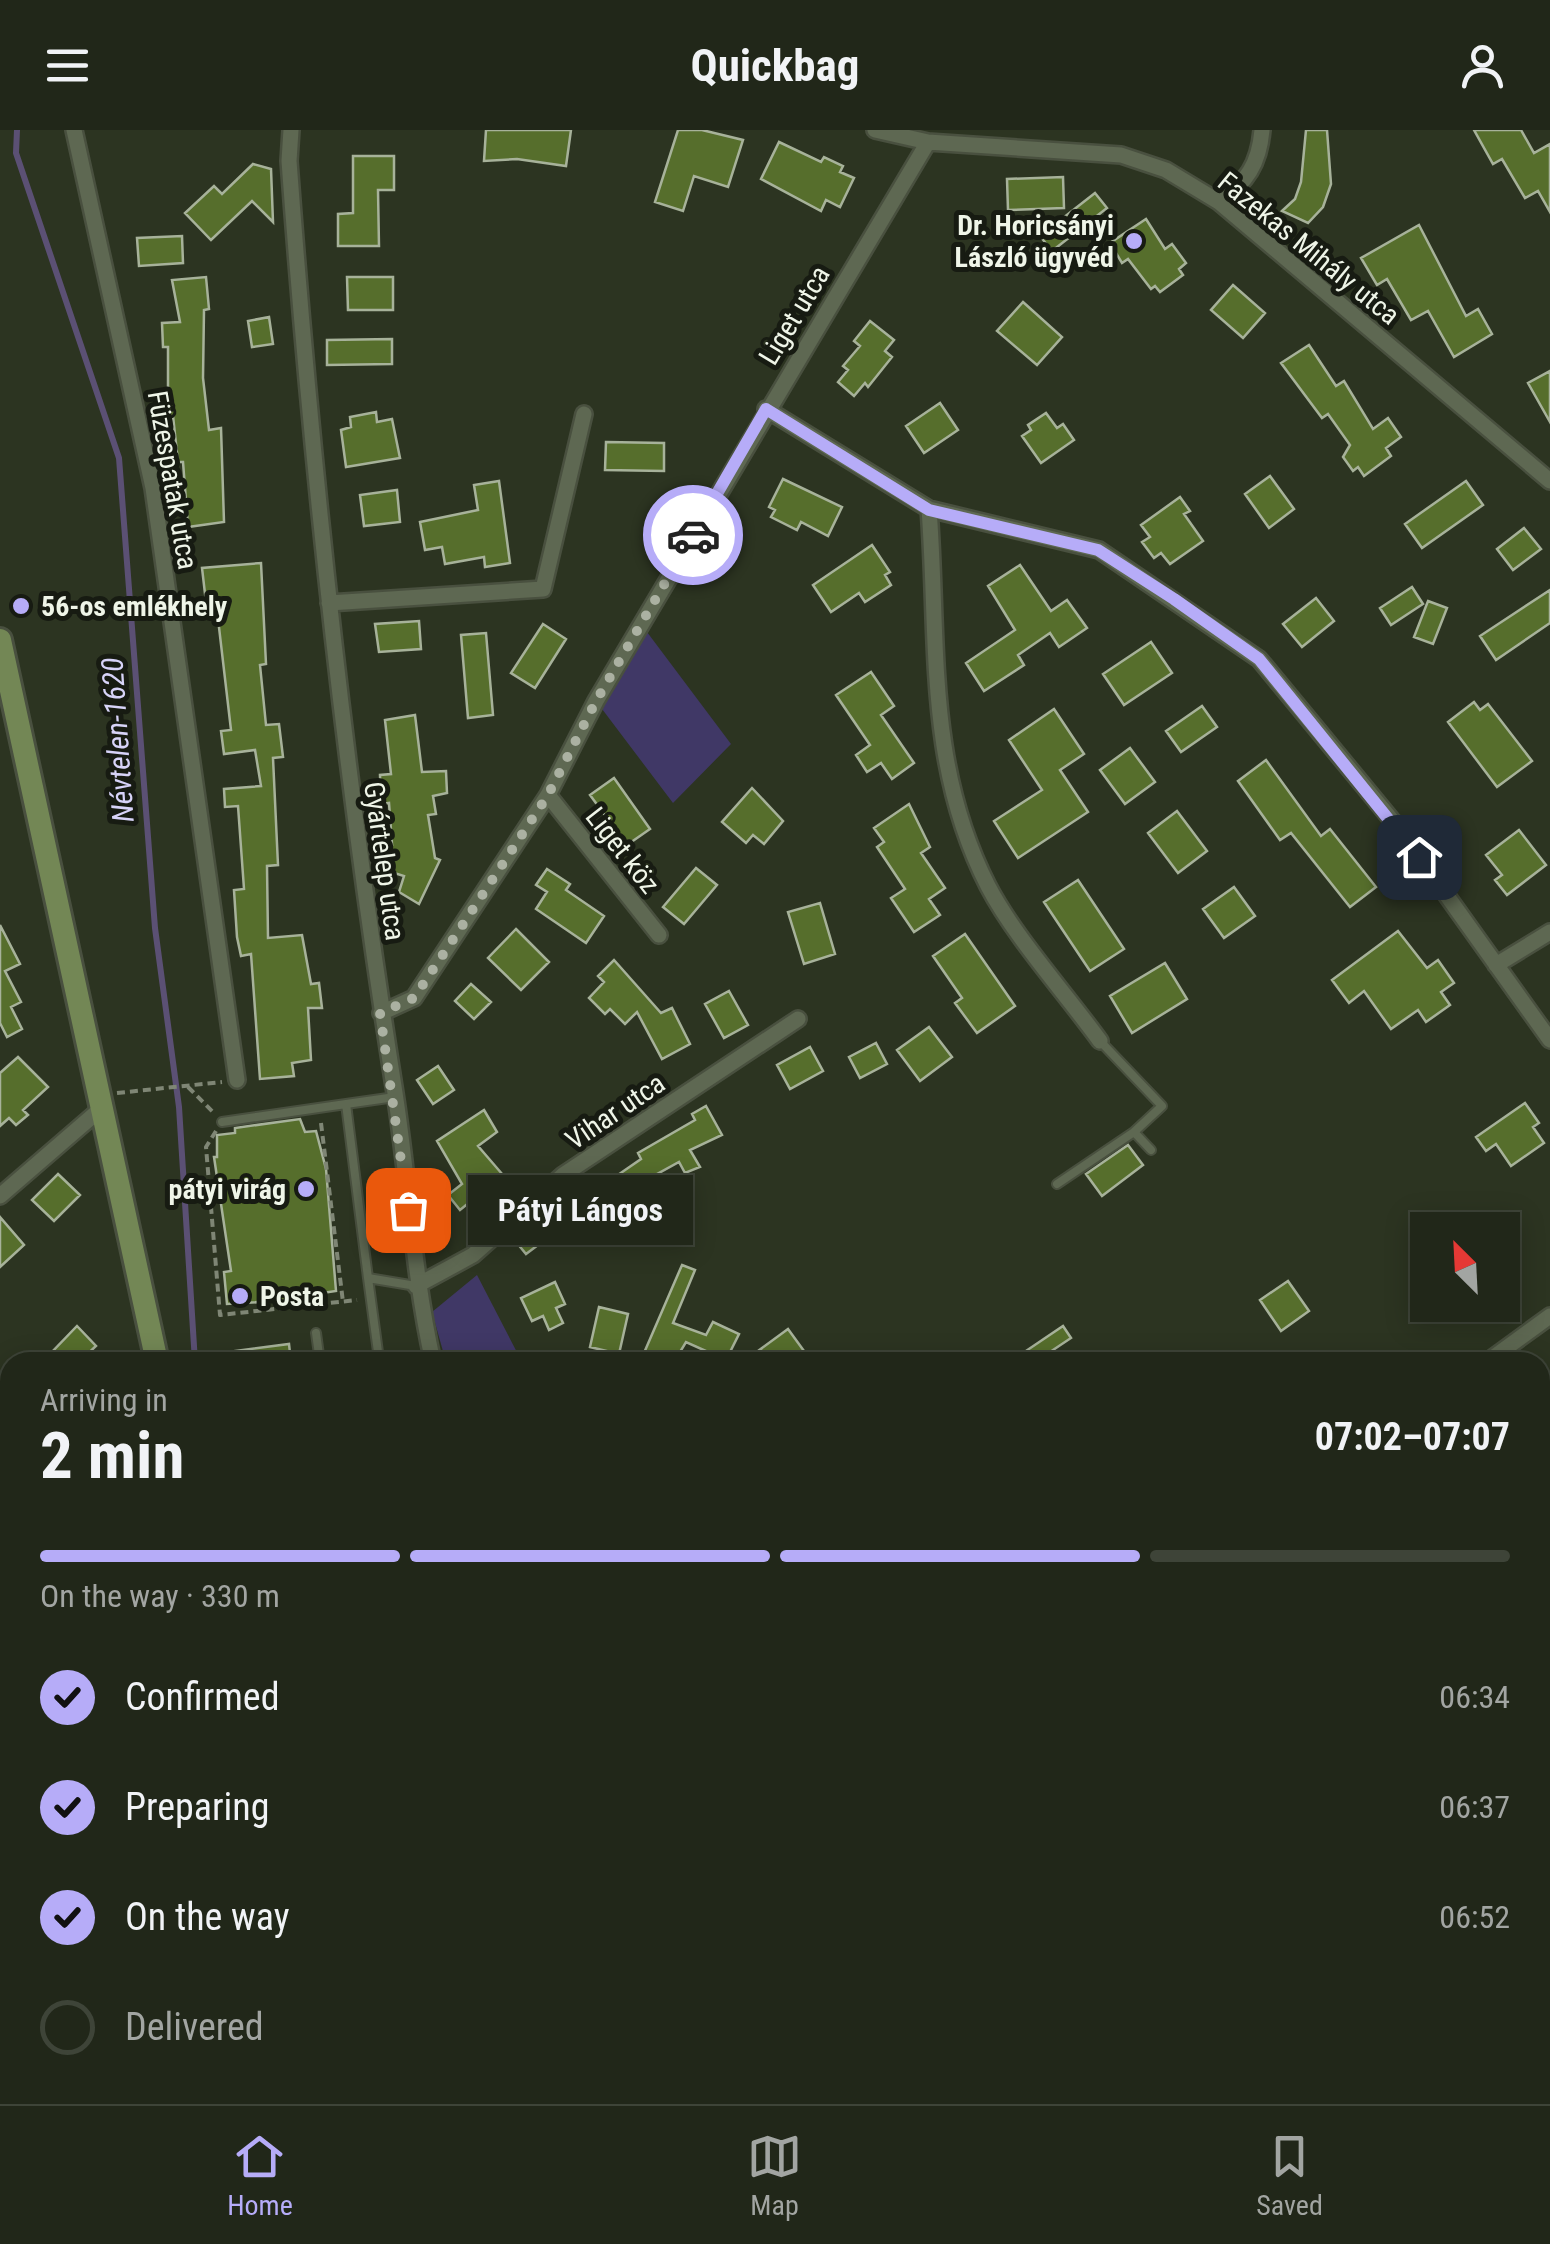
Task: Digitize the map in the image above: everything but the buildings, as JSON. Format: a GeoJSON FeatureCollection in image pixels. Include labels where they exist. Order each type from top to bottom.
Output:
{"type":"FeatureCollection","features":[{"type":"Feature","properties":{"kind":"street","name":"Füzespatak utca"},"geometry":{"type":"LineString","coordinates":[[74,130],[154,488],[237,1080]]}},
{"type":"Feature","properties":{"kind":"street","name":"Gyártelep utca"},"geometry":{"type":"LineString","coordinates":[[291,130],[289,161],[306,386],[330,603],[416,1286],[430,1352]]}},
{"type":"Feature","properties":{"kind":"street","name":"Fazekas Mihály utca"},"geometry":{"type":"LineString","coordinates":[[875,130],[928,142],[1121,155],[1166,170],[1220,202],[1550,482]]}},
{"type":"Feature","properties":{"kind":"street"},"geometry":{"type":"LineString","coordinates":[[1013,149],[1014,130]]}},
{"type":"Feature","properties":{"kind":"street"},"geometry":{"type":"LineString","coordinates":[[1220,202],[1244,185],[1260,155],[1262,130]]}},
{"type":"Feature","properties":{"kind":"street","name":"Liget utca"},"geometry":{"type":"LineString","coordinates":[[380,1013],[414,998],[548,795],[596,701],[928,142]]}},
{"type":"Feature","properties":{"kind":"street"},"geometry":{"type":"LineString","coordinates":[[766,409],[929,510],[1098,550],[1259,659],[1400,830],[1550,1040]]}},
{"type":"Feature","properties":{"kind":"street"},"geometry":{"type":"LineString","coordinates":[[330,603],[543,589],[584,414]]}},
{"type":"Feature","properties":{"kind":"street"},"geometry":{"type":"LineString","coordinates":[[929,510],[936,698],[966,837],[989,889],[1100,1041]]}},
{"type":"Feature","properties":{"kind":"street"},"geometry":{"type":"LineString","coordinates":[[0,640],[4,674],[155,1352]]}},
{"type":"Feature","properties":{"kind":"street","name":"Liget köz"},"geometry":{"type":"LineString","coordinates":[[548,795],[659,935]]}},
{"type":"Feature","properties":{"kind":"street"},"geometry":{"type":"LineString","coordinates":[[1496,966],[1550,932]]}},
{"type":"Feature","properties":{"kind":"street","name":"Vihar utca"},"geometry":{"type":"LineString","coordinates":[[416,1286],[473,1254],[563,1175],[798,1019]]}},
{"type":"Feature","properties":{"kind":"street"},"geometry":{"type":"LineString","coordinates":[[0,1196],[103,1107]]}},
{"type":"Feature","properties":{"kind":"street"},"geometry":{"type":"LineString","coordinates":[[1501,1352],[1550,1316]]}},
{"type":"Feature","properties":{"kind":"lane"},"geometry":{"type":"LineString","coordinates":[[1057,1184],[1134,1132],[1162,1106],[1100,1041]]}},
{"type":"Feature","properties":{"kind":"lane"},"geometry":{"type":"LineString","coordinates":[[222,1122],[395,1097]]}},
{"type":"Feature","properties":{"kind":"lane"},"geometry":{"type":"LineString","coordinates":[[346,1104],[378,1352]]}},
{"type":"Feature","properties":{"kind":"lane"},"geometry":{"type":"LineString","coordinates":[[1134,1132],[1151,1150]]}},
{"type":"Feature","properties":{"kind":"lane"},"geometry":{"type":"LineString","coordinates":[[368,1278],[416,1286]]}},
{"type":"Feature","properties":{"kind":"lane"},"geometry":{"type":"LineString","coordinates":[[316,1333],[319,1352]]}},
{"type":"Feature","properties":{"kind":"path"},"geometry":{"type":"LineString","coordinates":[[103,1107],[115,1093],[237,1080]]}},
{"type":"Feature","properties":{"kind":"path"},"geometry":{"type":"LineString","coordinates":[[188,1086],[222,1122],[206,1147],[220,1316],[371,1298]]}},
{"type":"Feature","properties":{"kind":"path"},"geometry":{"type":"LineString","coordinates":[[319,1108],[343,1302]]}},
{"type":"Feature","properties":{"kind":"shaded area"},"geometry":{"type":"Polygon","coordinates":[[[641,624],[731,744],[673,803],[596,701],[641,624]]]}},
{"type":"Feature","properties":{"kind":"shaded area"},"geometry":{"type":"Polygon","coordinates":[[[477,1275],[517,1352],[443,1352],[432,1312],[477,1275]]]}},
{"type":"Feature","properties":{"kind":"waterway","name":"Névtelen-1620"},"geometry":{"type":"LineString","coordinates":[[17,130],[16,153],[119,458],[155,928],[179,1107],[194,1352]]}},
{"type":"Feature","properties":{"kind":"way so far"},"geometry":{"type":"LineString","coordinates":[[408,1210],[395,1097],[380,1013],[414,998],[548,795],[596,701],[693,535]]}},
{"type":"Feature","properties":{"kind":"place","name":"Dr. Horicsányi László ügyvéd"},"geometry":{"type":"Point","coordinates":[1134,241]}},
{"type":"Feature","properties":{"kind":"place","name":"56-os emlékhely"},"geometry":{"type":"Point","coordinates":[21,606]}},
{"type":"Feature","properties":{"kind":"place","name":"pátyi virág"},"geometry":{"type":"Point","coordinates":[306,1189]}},
{"type":"Feature","properties":{"kind":"place","name":"Pátyi Lángos"},"geometry":{"type":"Point","coordinates":[408,1210]}},
{"type":"Feature","properties":{"kind":"place","name":"Posta"},"geometry":{"type":"Point","coordinates":[240,1296]}},
{"type":"Feature","properties":{"kind":"route"},"geometry":{"type":"LineString","coordinates":[[693,535],[766,409],[929,510],[1098,550],[1259,659],[1315,723],[1419,857]]}}]}
